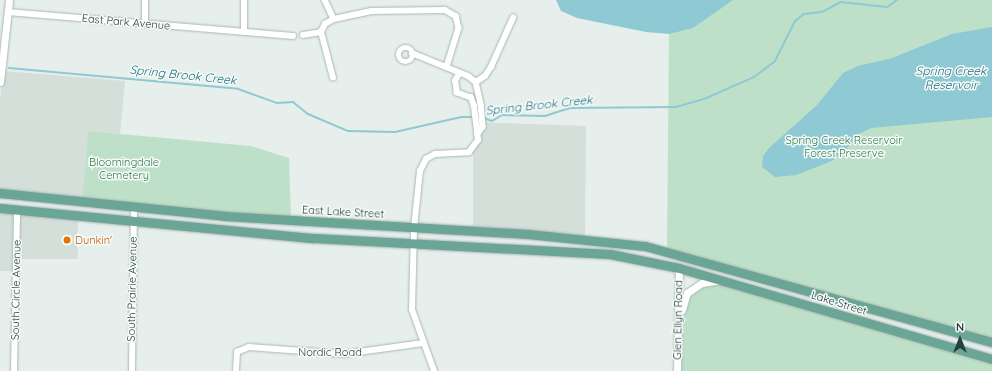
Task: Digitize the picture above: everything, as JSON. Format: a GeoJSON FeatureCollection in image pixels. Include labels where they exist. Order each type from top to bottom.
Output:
{"type":"FeatureCollection","features":[{"type":"Feature","properties":{"kind":"main road","name":"East Lake Street"},"geometry":{"type":"LineString","coordinates":[[0,194],[134,208],[312,223],[610,240],[645,246],[685,256]]}},
{"type":"Feature","properties":{"kind":"main road"},"geometry":{"type":"LineString","coordinates":[[0,208],[314,238],[610,254],[679,268],[685,256]]}},
{"type":"Feature","properties":{"kind":"main road","name":"Lake Street"},"geometry":{"type":"LineString","coordinates":[[685,256],[992,342]]}},
{"type":"Feature","properties":{"kind":"main road","name":"Lake Street"},"geometry":{"type":"LineString","coordinates":[[679,268],[992,359]]}},
{"type":"Feature","properties":{"kind":"street"},"geometry":{"type":"LineString","coordinates":[[0,82],[9,0]]}},
{"type":"Feature","properties":{"kind":"street"},"geometry":{"type":"LineString","coordinates":[[145,0],[145,23]]}},
{"type":"Feature","properties":{"kind":"street"},"geometry":{"type":"LineString","coordinates":[[244,0],[244,32]]}},
{"type":"Feature","properties":{"kind":"street"},"geometry":{"type":"LineString","coordinates":[[325,0],[334,19]]}},
{"type":"Feature","properties":{"kind":"street"},"geometry":{"type":"LineString","coordinates":[[333,78],[321,32],[325,24],[334,19],[371,10],[445,10],[456,16],[459,28],[447,67]]}},
{"type":"Feature","properties":{"kind":"street","name":"East Park Avenue"},"geometry":{"type":"LineString","coordinates":[[8,12],[293,36]]}},
{"type":"Feature","properties":{"kind":"street"},"geometry":{"type":"LineString","coordinates":[[476,82],[485,76],[491,67],[513,18]]}},
{"type":"Feature","properties":{"kind":"street"},"geometry":{"type":"LineString","coordinates":[[304,35],[321,32]]}},
{"type":"Feature","properties":{"kind":"street"},"geometry":{"type":"LineString","coordinates":[[412,53],[447,67],[459,74],[468,76],[476,82],[482,114],[482,122],[478,134]]}},
{"type":"Feature","properties":{"kind":"street"},"geometry":{"type":"LineString","coordinates":[[434,371],[412,310],[414,228],[420,171],[426,158],[435,154],[469,152],[478,140],[471,98],[457,93],[455,81],[459,74]]}},
{"type":"Feature","properties":{"kind":"street","name":"South Prairie Avenue"},"geometry":{"type":"LineString","coordinates":[[132,371],[134,208]]}},
{"type":"Feature","properties":{"kind":"street","name":"South Circle Avenue"},"geometry":{"type":"LineString","coordinates":[[14,371],[17,210]]}},
{"type":"Feature","properties":{"kind":"street","name":"Glen Ellyn Road"},"geometry":{"type":"LineString","coordinates":[[677,371],[680,320],[679,268]]}},
{"type":"Feature","properties":{"kind":"street"},"geometry":{"type":"LineString","coordinates":[[680,320],[687,293],[702,283],[721,280]]}},
{"type":"Feature","properties":{"kind":"street","name":"Nordic Road"},"geometry":{"type":"LineString","coordinates":[[236,371],[236,351],[249,347],[344,354],[423,343]]}},
{"type":"Feature","properties":{"kind":"shaded area"},"geometry":{"type":"Polygon","coordinates":[[[3,71],[125,81],[120,134],[88,131],[82,200],[0,191],[0,99],[3,71]]]}},
{"type":"Feature","properties":{"kind":"shaded area"},"geometry":{"type":"Polygon","coordinates":[[[472,122],[586,126],[585,236],[473,229],[473,143],[476,135],[472,122]]]}},
{"type":"Feature","properties":{"kind":"shaded area"},"geometry":{"type":"Polygon","coordinates":[[[0,209],[78,217],[78,259],[18,259],[17,271],[0,271],[0,209]]]}},
{"type":"Feature","properties":{"kind":"green space","name":"Spring Creek Reservoir Forest Preserve"},"geometry":{"type":"Polygon","coordinates":[[[726,0],[992,0],[992,341],[667,251],[669,34],[726,0]]]}},
{"type":"Feature","properties":{"kind":"green space","name":"Bloomingdale Cemetery"},"geometry":{"type":"Polygon","coordinates":[[[88,131],[251,146],[289,158],[291,219],[82,200],[88,131]]]}},
{"type":"Feature","properties":{"kind":"green space"},"geometry":{"type":"Polygon","coordinates":[[[720,283],[992,360],[992,371],[680,371],[683,320],[689,297],[704,286],[720,283]]]}},
{"type":"Feature","properties":{"kind":"water"},"geometry":{"type":"Polygon","coordinates":[[[556,0],[733,0],[693,28],[669,34],[646,32],[577,18],[561,11],[556,0]]]}},
{"type":"Feature","properties":{"kind":"water","name":"Spring Creek Reservoir"},"geometry":{"type":"Polygon","coordinates":[[[992,27],[992,117],[871,128],[859,134],[843,153],[832,161],[796,175],[775,177],[762,167],[763,156],[769,148],[817,105],[843,73],[858,66],[892,58],[952,34],[992,27]]]}},
{"type":"Feature","properties":{"kind":"waterway","name":"Spring Brook Creek"},"geometry":{"type":"LineString","coordinates":[[483,118],[492,121],[502,115],[545,116],[570,108],[676,107],[704,99],[754,77],[775,61],[795,21],[804,14],[822,12],[841,2],[887,7],[897,0]]}},
{"type":"Feature","properties":{"kind":"waterway","name":"Spring Brook Creek"},"geometry":{"type":"LineString","coordinates":[[9,68],[238,89],[277,103],[293,102],[308,114],[348,131],[395,132],[461,117],[474,117]]}},
{"type":"Feature","properties":{"kind":"place","name":"Dunkin'"},"geometry":{"type":"Point","coordinates":[67,240]}}]}
